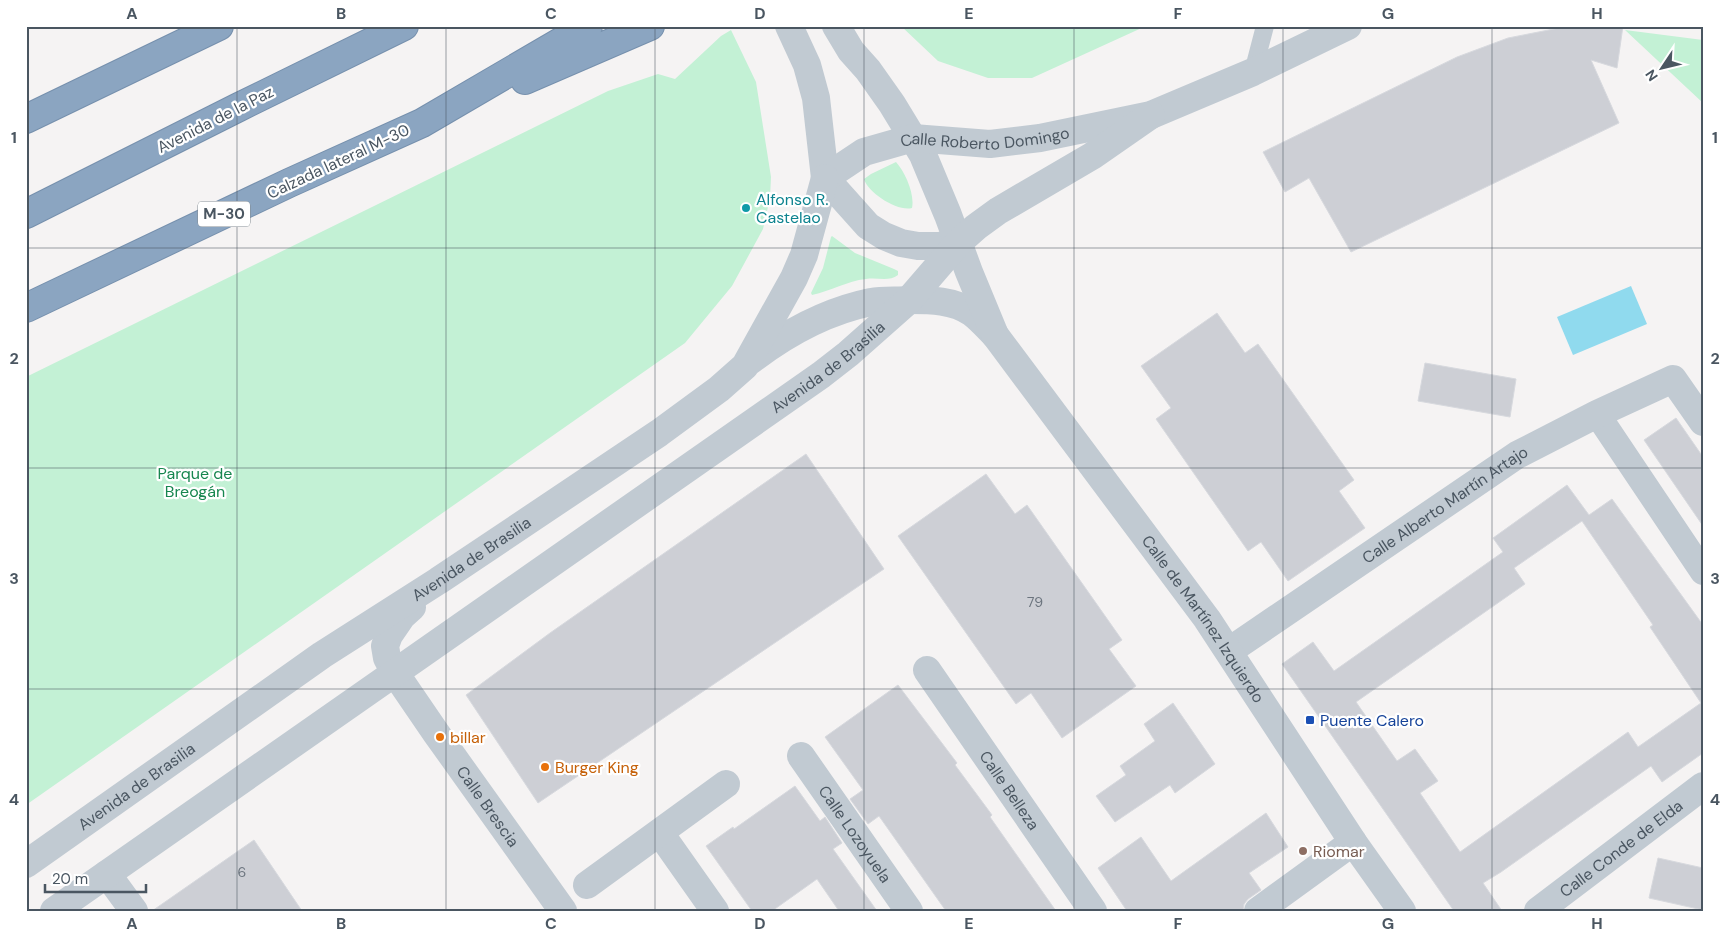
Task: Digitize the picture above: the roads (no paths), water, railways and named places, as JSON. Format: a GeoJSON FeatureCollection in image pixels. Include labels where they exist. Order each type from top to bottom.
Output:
{"type":"FeatureCollection","features":[{"type":"Feature","properties":{"kind":"highway"},"geometry":{"type":"LineString","coordinates":[[26,120],[219,26]]}},
{"type":"Feature","properties":{"kind":"highway","name":"Avenida de la Paz"},"geometry":{"type":"LineString","coordinates":[[26,214],[404,26]]}},
{"type":"Feature","properties":{"kind":"highway","name":"Calzada lateral M-30"},"geometry":{"type":"LineString","coordinates":[[26,308],[289,183],[422,123],[588,26]]}},
{"type":"Feature","properties":{"kind":"highway"},"geometry":{"type":"LineString","coordinates":[[422,123],[650,26]]}},
{"type":"Feature","properties":{"kind":"street","name":"Calle Roberto Domingo"},"geometry":{"type":"LineString","coordinates":[[825,178],[864,152],[913,138],[990,144],[1040,138],[1151,115],[1252,72],[1348,26]]}},
{"type":"Feature","properties":{"kind":"street","name":"Calle de Martínez Izquierdo"},"geometry":{"type":"LineString","coordinates":[[837,28],[851,51],[868,70],[892,104],[931,172],[995,335]]}},
{"type":"Feature","properties":{"kind":"street"},"geometry":{"type":"LineString","coordinates":[[794,37],[806,65],[816,98],[825,178],[868,226],[884,236],[900,243],[918,246],[958,243]]}},
{"type":"Feature","properties":{"kind":"street","name":"Calle Roberto Domingo"},"geometry":{"type":"LineString","coordinates":[[909,300],[958,243],[998,211],[1092,156],[1151,115]]}},
{"type":"Feature","properties":{"kind":"street","name":"Avenida de Brasilia"},"geometry":{"type":"LineString","coordinates":[[26,864],[322,655],[438,581],[659,433],[719,389],[744,366],[794,278],[804,255],[825,178]]}},
{"type":"Feature","properties":{"kind":"street","name":"Avenida de Brasilia"},"geometry":{"type":"LineString","coordinates":[[54,911],[821,375],[848,354],[909,300]]}},
{"type":"Feature","properties":{"kind":"street","name":"Calle de Martínez Izquierdo"},"geometry":{"type":"LineString","coordinates":[[744,366],[788,335],[820,319],[872,302],[935,300],[971,312],[995,335],[1207,619],[1353,842],[1402,911]]}},
{"type":"Feature","properties":{"kind":"street","name":"Calle Alberto Martín Artajo"},"geometry":{"type":"LineString","coordinates":[[1229,651],[1517,455],[1597,414],[1673,379],[1703,422]]}},
{"type":"Feature","properties":{"kind":"street"},"geometry":{"type":"LineString","coordinates":[[1597,414],[1703,572]]}},
{"type":"Feature","properties":{"kind":"street","name":"Calle Brescia"},"geometry":{"type":"LineString","coordinates":[[438,581],[402,616],[388,635],[385,646],[387,658],[395,674],[563,911]]}},
{"type":"Feature","properties":{"kind":"street","name":"Calle Belleza"},"geometry":{"type":"LineString","coordinates":[[927,670],[1093,911]]}},
{"type":"Feature","properties":{"kind":"street","name":"Calle Lozoyuela"},"geometry":{"type":"LineString","coordinates":[[801,756],[909,911]]}},
{"type":"Feature","properties":{"kind":"street"},"geometry":{"type":"LineString","coordinates":[[587,885],[726,784]]}},
{"type":"Feature","properties":{"kind":"street","name":"Calle Conde de Elda"},"geometry":{"type":"LineString","coordinates":[[1538,911],[1703,786]]}},
{"type":"Feature","properties":{"kind":"street"},"geometry":{"type":"LineString","coordinates":[[660,833],[715,911]]}},
{"type":"Feature","properties":{"kind":"street"},"geometry":{"type":"LineString","coordinates":[[1258,911],[1353,842]]}},
{"type":"Feature","properties":{"kind":"street"},"geometry":{"type":"LineString","coordinates":[[107,874],[134,911]]}},
{"type":"Feature","properties":{"kind":"lane"},"geometry":{"type":"LineString","coordinates":[[1252,72],[1266,26]]}},
{"type":"Feature","properties":{"kind":"water"},"geometry":{"type":"Polygon","coordinates":[[[1631,286],[1647,324],[1573,355],[1557,317],[1631,286]]]}},
{"type":"Feature","properties":{"kind":"place","name":"Alfonso R. Castelao"},"geometry":{"type":"Point","coordinates":[746,208]}},
{"type":"Feature","properties":{"kind":"place","name":"Puente Calero"},"geometry":{"type":"Point","coordinates":[1310,720]}},
{"type":"Feature","properties":{"kind":"place","name":"billar"},"geometry":{"type":"Point","coordinates":[440,737]}},
{"type":"Feature","properties":{"kind":"place","name":"Burger King"},"geometry":{"type":"Point","coordinates":[545,767]}},
{"type":"Feature","properties":{"kind":"place","name":"Riomar"},"geometry":{"type":"Point","coordinates":[1303,851]}},
{"type":"Feature","properties":{"kind":"park label","name":"Parque de Breogán"},"geometry":{"type":"Point","coordinates":[195,482]}}]}
